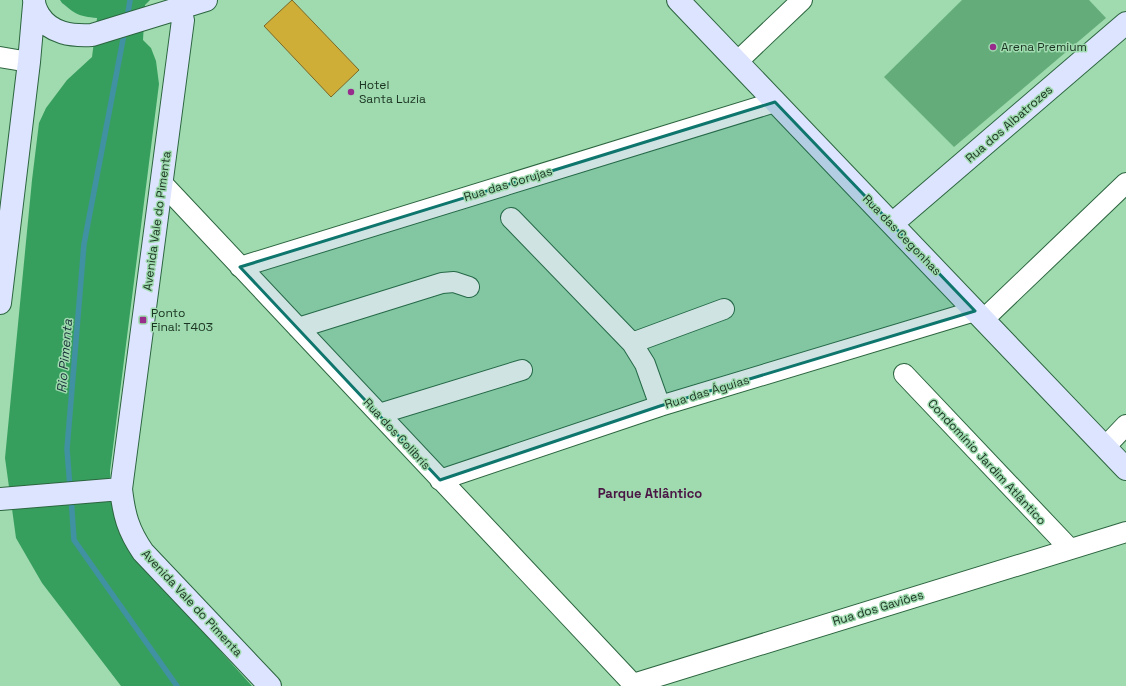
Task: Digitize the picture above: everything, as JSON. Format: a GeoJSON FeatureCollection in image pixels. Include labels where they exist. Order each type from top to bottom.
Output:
{"type":"FeatureCollection","features":[{"type":"Feature","properties":{"kind":"street"},"geometry":{"type":"LineString","coordinates":[[34,3],[45,23],[50,27],[67,34],[81,36],[92,35],[155,16],[185,9],[206,0]]}},
{"type":"Feature","properties":{"kind":"street","name":"Rua das Cegonhas"},"geometry":{"type":"LineString","coordinates":[[678,0],[1126,469]]}},
{"type":"Feature","properties":{"kind":"street"},"geometry":{"type":"LineString","coordinates":[[737,62],[802,0]]}},
{"type":"Feature","properties":{"kind":"street"},"geometry":{"type":"LineString","coordinates":[[0,303],[29,62],[34,3]]}},
{"type":"Feature","properties":{"kind":"street","name":"Avenida Vale do Pimenta"},"geometry":{"type":"LineString","coordinates":[[185,9],[121,489],[131,534],[143,552],[270,686]]}},
{"type":"Feature","properties":{"kind":"street","name":"Rua dos Albatrozes"},"geometry":{"type":"LineString","coordinates":[[892,224],[1126,23]]}},
{"type":"Feature","properties":{"kind":"street"},"geometry":{"type":"LineString","coordinates":[[29,62],[34,52],[55,30]]}},
{"type":"Feature","properties":{"kind":"street"},"geometry":{"type":"LineString","coordinates":[[0,57],[29,62]]}},
{"type":"Feature","properties":{"kind":"street","name":"Rua das Corujas"},"geometry":{"type":"LineString","coordinates":[[240,267],[775,102]]}},
{"type":"Feature","properties":{"kind":"street"},"geometry":{"type":"LineString","coordinates":[[979,315],[1126,182]]}},
{"type":"Feature","properties":{"kind":"street","name":"Rua dos Colibrís"},"geometry":{"type":"LineString","coordinates":[[162,183],[632,685]]}},
{"type":"Feature","properties":{"kind":"street"},"geometry":{"type":"LineString","coordinates":[[511,218],[632,343],[645,364],[660,406]]}},
{"type":"Feature","properties":{"kind":"street"},"geometry":{"type":"LineString","coordinates":[[298,328],[442,283],[454,282],[469,287]]}},
{"type":"Feature","properties":{"kind":"street"},"geometry":{"type":"LineString","coordinates":[[632,343],[724,309]]}},
{"type":"Feature","properties":{"kind":"street","name":"Rua das Águias"},"geometry":{"type":"LineString","coordinates":[[440,480],[660,406],[979,315]]}},
{"type":"Feature","properties":{"kind":"street"},"geometry":{"type":"LineString","coordinates":[[379,414],[522,370]]}},
{"type":"Feature","properties":{"kind":"street","name":"Condomínio Jardim Atlântico"},"geometry":{"type":"LineString","coordinates":[[904,374],[1070,549]]}},
{"type":"Feature","properties":{"kind":"street"},"geometry":{"type":"LineString","coordinates":[[1105,447],[1126,425]]}},
{"type":"Feature","properties":{"kind":"street"},"geometry":{"type":"LineString","coordinates":[[0,499],[121,489]]}},
{"type":"Feature","properties":{"kind":"street","name":"Rua dos Gaviões"},"geometry":{"type":"LineString","coordinates":[[632,685],[1126,532]]}},
{"type":"Feature","properties":{"kind":"highlighted area"},"geometry":{"type":"Polygon","coordinates":[[[775,102],[975,311],[660,406],[440,480],[240,267],[775,102]]]}},
{"type":"Feature","properties":{"kind":"green space"},"geometry":{"type":"Polygon","coordinates":[[[60,0],[150,0],[145,5],[143,40],[151,48],[156,61],[159,84],[110,471],[112,508],[120,533],[141,563],[252,686],[121,686],[42,583],[16,538],[5,458],[32,180],[39,123],[46,108],[67,80],[92,57],[97,18],[78,14],[67,7],[60,0]]]}},
{"type":"Feature","properties":{"kind":"green space","name":"Arena Premium"},"geometry":{"type":"Polygon","coordinates":[[[962,0],[1089,0],[1106,18],[954,147],[884,77],[962,0]]]}},
{"type":"Feature","properties":{"kind":"building"},"geometry":{"type":"Polygon","coordinates":[[[292,0],[359,70],[331,97],[264,26],[292,0]]]}},
{"type":"Feature","properties":{"kind":"waterway","name":"Rio Pimenta"},"geometry":{"type":"LineString","coordinates":[[127,19],[130,0]]}},
{"type":"Feature","properties":{"kind":"waterway","name":"Rio Pimenta"},"geometry":{"type":"LineString","coordinates":[[70,488],[67,449],[84,244],[125,29]]}},
{"type":"Feature","properties":{"kind":"waterway","name":"Rio Pimenta"},"geometry":{"type":"LineString","coordinates":[[71,497],[74,540],[177,686]]}},
{"type":"Feature","properties":{"kind":"place","name":"Arena Premium"},"geometry":{"type":"Point","coordinates":[993,47]}},
{"type":"Feature","properties":{"kind":"place","name":"Hotel Santa Luzia"},"geometry":{"type":"Point","coordinates":[351,92]}},
{"type":"Feature","properties":{"kind":"place","name":"Ponto Final: T403"},"geometry":{"type":"Point","coordinates":[143,320]}},
{"type":"Feature","properties":{"kind":"district","name":"Parque Atlântico"},"geometry":{"type":"Point","coordinates":[650,493]}}]}
